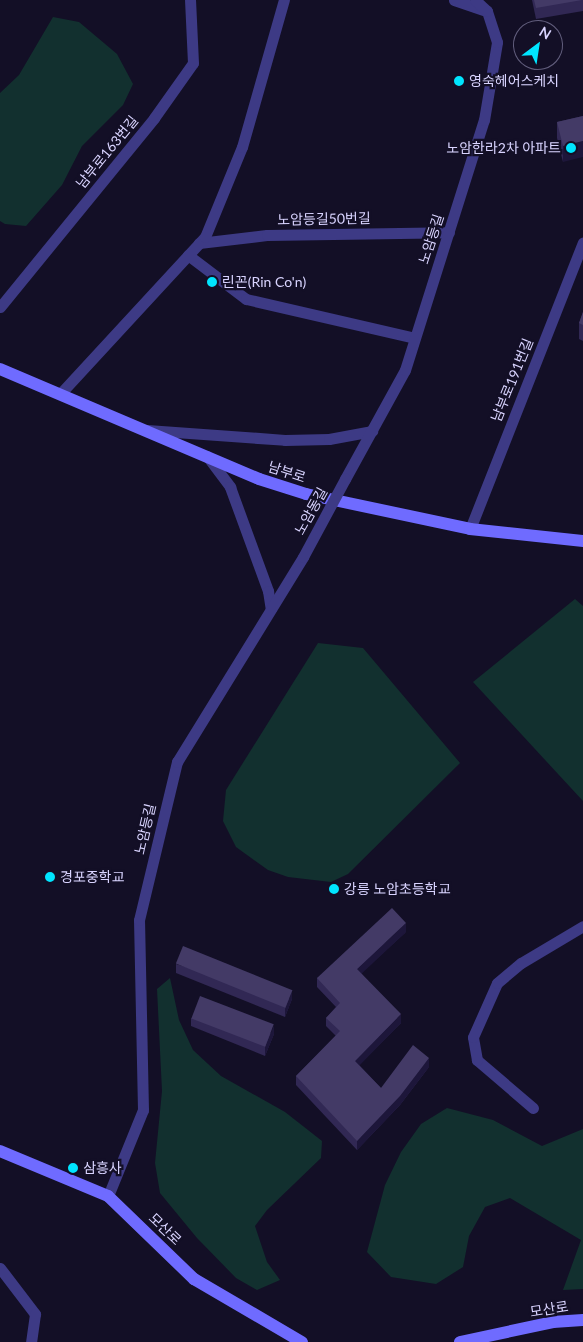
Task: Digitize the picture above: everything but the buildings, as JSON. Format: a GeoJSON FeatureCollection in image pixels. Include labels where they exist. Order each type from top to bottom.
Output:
{"type":"FeatureCollection","features":[{"type":"Feature","properties":{"kind":"street","name":"남부로163번길"},"geometry":{"type":"LineString","coordinates":[[0,307],[154,118],[193,64],[190,0]]}},
{"type":"Feature","properties":{"kind":"street"},"geometry":{"type":"LineString","coordinates":[[60,394],[205,237],[242,147],[284,0]]}},
{"type":"Feature","properties":{"kind":"street"},"geometry":{"type":"LineString","coordinates":[[454,0],[487,12]]}},
{"type":"Feature","properties":{"kind":"street","name":"노암등길"},"geometry":{"type":"LineString","coordinates":[[345,479],[405,370],[484,120],[497,42],[487,12],[474,0]]}},
{"type":"Feature","properties":{"kind":"street","name":"노암등길50번길"},"geometry":{"type":"LineString","coordinates":[[200,243],[267,235],[448,232]]}},
{"type":"Feature","properties":{"kind":"street","name":"남부로191번길"},"geometry":{"type":"LineString","coordinates":[[470,529],[583,242]]}},
{"type":"Feature","properties":{"kind":"street"},"geometry":{"type":"LineString","coordinates":[[188,255],[246,299],[415,338]]}},
{"type":"Feature","properties":{"kind":"street","name":"남부로"},"geometry":{"type":"LineString","coordinates":[[0,369],[259,479],[306,494],[470,529],[583,541]]}},
{"type":"Feature","properties":{"kind":"street"},"geometry":{"type":"LineString","coordinates":[[144,430],[284,440],[329,439],[372,431]]}},
{"type":"Feature","properties":{"kind":"street"},"geometry":{"type":"LineString","coordinates":[[207,456],[230,487],[268,591],[271,609]]}},
{"type":"Feature","properties":{"kind":"street","name":"노암동길"},"geometry":{"type":"LineString","coordinates":[[302,557],[345,479]]}},
{"type":"Feature","properties":{"kind":"street","name":"노암등길"},"geometry":{"type":"LineString","coordinates":[[108,1196],[143,1110],[139,920],[177,762],[302,557]]}},
{"type":"Feature","properties":{"kind":"street"},"geometry":{"type":"LineString","coordinates":[[533,1108],[477,1060],[473,1037],[497,983],[521,963],[583,926]]}},
{"type":"Feature","properties":{"kind":"street","name":"모산로"},"geometry":{"type":"LineString","coordinates":[[0,1151],[108,1196],[194,1279],[302,1342]]}},
{"type":"Feature","properties":{"kind":"street"},"geometry":{"type":"LineString","coordinates":[[0,1268],[35,1314],[30,1342]]}},
{"type":"Feature","properties":{"kind":"street","name":"모산로"},"geometry":{"type":"LineString","coordinates":[[460,1342],[553,1322],[583,1320]]}},
{"type":"Feature","properties":{"kind":"green space"},"geometry":{"type":"Polygon","coordinates":[[[53,17],[79,22],[117,54],[133,84],[123,105],[82,146],[62,185],[26,226],[5,224],[0,221],[0,93],[19,75],[53,17]]]}},
{"type":"Feature","properties":{"kind":"green space"},"geometry":{"type":"Polygon","coordinates":[[[575,599],[583,606],[583,801],[473,682],[575,599]]]}},
{"type":"Feature","properties":{"kind":"green space"},"geometry":{"type":"Polygon","coordinates":[[[318,643],[363,648],[460,763],[348,874],[331,882],[288,877],[268,870],[236,847],[223,821],[226,790],[318,643]]]}},
{"type":"Feature","properties":{"kind":"green space"},"geometry":{"type":"Polygon","coordinates":[[[170,978],[179,1020],[193,1050],[221,1076],[285,1112],[322,1141],[321,1158],[267,1210],[255,1226],[267,1262],[280,1280],[257,1290],[236,1278],[197,1238],[160,1193],[155,1163],[162,1091],[157,989],[170,978]]]}},
{"type":"Feature","properties":{"kind":"green space"},"geometry":{"type":"Polygon","coordinates":[[[447,1108],[493,1120],[542,1146],[583,1129],[583,1289],[563,1290],[581,1240],[510,1198],[485,1207],[469,1236],[463,1267],[436,1284],[391,1277],[367,1252],[385,1185],[401,1152],[421,1124],[447,1108]]]}},
{"type":"Feature","properties":{"kind":"place","name":"영숙헤어스케치"},"geometry":{"type":"Point","coordinates":[459,81]}},
{"type":"Feature","properties":{"kind":"place","name":"노암한라2차 아파트"},"geometry":{"type":"Point","coordinates":[571,148]}},
{"type":"Feature","properties":{"kind":"place","name":"린꼰(Rin Co'n)"},"geometry":{"type":"Point","coordinates":[212,282]}},
{"type":"Feature","properties":{"kind":"place","name":"경포중학교"},"geometry":{"type":"Point","coordinates":[50,877]}},
{"type":"Feature","properties":{"kind":"place","name":"강릉 노암초등학교"},"geometry":{"type":"Point","coordinates":[334,889]}},
{"type":"Feature","properties":{"kind":"place","name":"삼흥사"},"geometry":{"type":"Point","coordinates":[73,1168]}}]}
